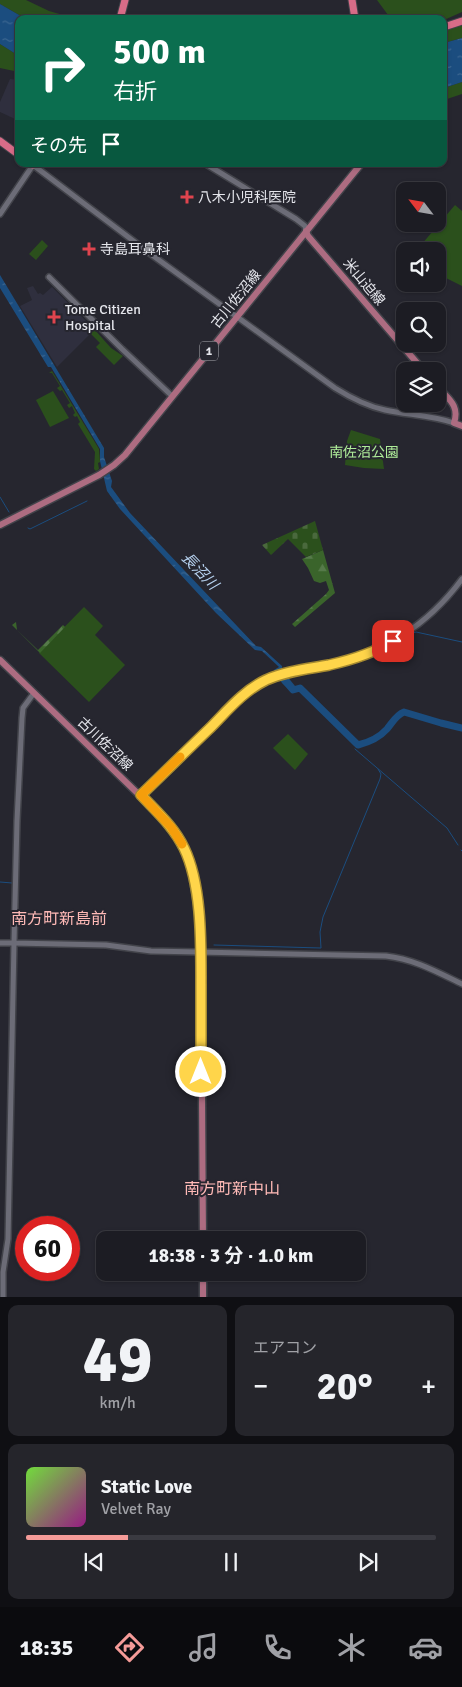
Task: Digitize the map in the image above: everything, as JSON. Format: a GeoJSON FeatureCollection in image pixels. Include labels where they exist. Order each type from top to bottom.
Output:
{"type":"FeatureCollection","features":[{"type":"Feature","properties":{"kind":"highway"},"geometry":{"type":"LineString","coordinates":[[121,15],[125,0]]}},
{"type":"Feature","properties":{"kind":"highway"},"geometry":{"type":"LineString","coordinates":[[352,0],[354,15]]}},
{"type":"Feature","properties":{"kind":"highway"},"geometry":{"type":"LineString","coordinates":[[447,26],[462,21]]}},
{"type":"Feature","properties":{"kind":"highway"},"geometry":{"type":"LineString","coordinates":[[0,141],[15,152]]}},
{"type":"Feature","properties":{"kind":"main road","name":"古川佐沼線"},"geometry":{"type":"LineString","coordinates":[[0,525],[99,475],[125,454],[358,167]]}},
{"type":"Feature","properties":{"kind":"main road","name":"米山迫線"},"geometry":{"type":"LineString","coordinates":[[306,231],[308,236],[416,362]]}},
{"type":"Feature","properties":{"kind":"main road"},"geometry":{"type":"LineString","coordinates":[[446,396],[456,409],[454,423],[462,426]]}},
{"type":"Feature","properties":{"kind":"main road","name":"古川佐沼線"},"geometry":{"type":"LineString","coordinates":[[0,660],[141,795],[171,827],[189,858],[198,904],[201,952],[203,1231]]}},
{"type":"Feature","properties":{"kind":"main road"},"geometry":{"type":"LineString","coordinates":[[203,1281],[203,1297]]}},
{"type":"Feature","properties":{"kind":"street"},"geometry":{"type":"LineString","coordinates":[[0,214],[31,167]]}},
{"type":"Feature","properties":{"kind":"street"},"geometry":{"type":"LineString","coordinates":[[37,167],[152,255],[335,388],[359,402],[385,410],[438,418],[454,423]]}},
{"type":"Feature","properties":{"kind":"street"},"geometry":{"type":"LineString","coordinates":[[211,167],[296,219],[305,226],[306,231]]}},
{"type":"Feature","properties":{"kind":"street"},"geometry":{"type":"LineString","coordinates":[[49,277],[172,396]]}},
{"type":"Feature","properties":{"kind":"street"},"geometry":{"type":"LineString","coordinates":[[141,795],[242,696],[257,685],[286,673],[336,663],[385,646],[424,621],[444,602],[462,579]]}},
{"type":"Feature","properties":{"kind":"street"},"geometry":{"type":"LineString","coordinates":[[3,1297],[3,1272],[8,1239],[17,812],[22,718],[26,703],[34,693]]}},
{"type":"Feature","properties":{"kind":"street"},"geometry":{"type":"LineString","coordinates":[[0,943],[106,945],[152,951],[334,954],[394,957],[418,963],[462,984]]}},
{"type":"Feature","properties":{"kind":"shaded area"},"geometry":{"type":"Polygon","coordinates":[[[10,79],[15,80],[15,119],[0,112],[0,102],[10,79]]]}},
{"type":"Feature","properties":{"kind":"shaded area","name":"Tome Citizen Hospital"},"geometry":{"type":"Polygon","coordinates":[[[33,286],[38,294],[43,295],[52,287],[93,328],[90,334],[57,367],[20,306],[32,300],[27,288],[33,286]]]}},
{"type":"Feature","properties":{"kind":"green space"},"geometry":{"type":"Polygon","coordinates":[[[0,0],[26,0],[49,11],[63,15],[19,15],[0,4],[0,0]]]}},
{"type":"Feature","properties":{"kind":"green space"},"geometry":{"type":"Polygon","coordinates":[[[377,0],[462,0],[462,12],[447,19],[447,15],[388,15],[377,0]]]}},
{"type":"Feature","properties":{"kind":"green space"},"geometry":{"type":"Polygon","coordinates":[[[462,25],[462,38],[447,42],[447,30],[462,25]]]}},
{"type":"Feature","properties":{"kind":"green space"},"geometry":{"type":"Polygon","coordinates":[[[0,44],[15,53],[15,71],[0,68],[0,44]]]}},
{"type":"Feature","properties":{"kind":"green space"},"geometry":{"type":"Polygon","coordinates":[[[462,82],[462,94],[447,99],[447,87],[462,82]]]}},
{"type":"Feature","properties":{"kind":"green space"},"geometry":{"type":"Polygon","coordinates":[[[455,205],[462,211],[462,286],[446,278],[446,242],[424,242],[432,232],[446,232],[446,216],[455,205]]]}},
{"type":"Feature","properties":{"kind":"green space"},"geometry":{"type":"Polygon","coordinates":[[[42,240],[48,246],[36,260],[29,254],[42,240]]]}},
{"type":"Feature","properties":{"kind":"green space"},"geometry":{"type":"Polygon","coordinates":[[[94,329],[111,348],[123,356],[114,365],[96,347],[100,343],[90,333],[94,329]]]}},
{"type":"Feature","properties":{"kind":"green space"},"geometry":{"type":"Polygon","coordinates":[[[52,371],[99,449],[100,462],[98,463],[99,469],[96,471],[94,469],[95,452],[78,424],[80,422],[77,416],[73,415],[75,413],[72,406],[69,408],[67,405],[70,403],[62,390],[60,391],[57,388],[60,386],[52,373],[49,373],[52,371]]]}},
{"type":"Feature","properties":{"kind":"green space"},"geometry":{"type":"Polygon","coordinates":[[[53,391],[69,418],[50,427],[36,400],[53,391]]]}},
{"type":"Feature","properties":{"kind":"green space","name":"南佐沼公園"},"geometry":{"type":"Polygon","coordinates":[[[351,430],[380,439],[384,469],[345,465],[347,441],[351,430]]]}},
{"type":"Feature","properties":{"kind":"green space"},"geometry":{"type":"Polygon","coordinates":[[[315,521],[323,550],[306,557],[288,539],[271,555],[262,545],[315,521]]]}},
{"type":"Feature","properties":{"kind":"green space"},"geometry":{"type":"Polygon","coordinates":[[[323,550],[335,593],[295,627],[292,624],[329,590],[326,581],[320,583],[314,581],[302,559],[323,550]]]}},
{"type":"Feature","properties":{"kind":"green space"},"geometry":{"type":"Polygon","coordinates":[[[84,607],[103,626],[95,635],[125,665],[89,702],[39,653],[84,607]]]}},
{"type":"Feature","properties":{"kind":"green space"},"geometry":{"type":"Polygon","coordinates":[[[16,622],[17,630],[12,625],[16,622]]]}},
{"type":"Feature","properties":{"kind":"green space"},"geometry":{"type":"Polygon","coordinates":[[[63,625],[65,627],[40,653],[17,630],[38,650],[63,625]]]}},
{"type":"Feature","properties":{"kind":"green space"},"geometry":{"type":"Polygon","coordinates":[[[288,734],[308,754],[295,770],[273,748],[288,734]]]}},
{"type":"Feature","properties":{"kind":"water"},"geometry":{"type":"Polygon","coordinates":[[[0,4],[19,15],[15,15],[15,53],[0,44],[0,4]]]}},
{"type":"Feature","properties":{"kind":"water"},"geometry":{"type":"Polygon","coordinates":[[[462,38],[462,82],[447,87],[447,42],[462,38]]]}},
{"type":"Feature","properties":{"kind":"water"},"geometry":{"type":"Polygon","coordinates":[[[0,275],[104,448],[104,457],[112,481],[111,487],[130,513],[256,646],[261,647],[282,666],[282,670],[295,686],[291,691],[282,683],[274,670],[279,667],[262,651],[255,650],[216,613],[120,509],[107,491],[100,461],[100,449],[51,367],[48,367],[0,288],[0,275]]]}},
{"type":"Feature","properties":{"kind":"waterway"},"geometry":{"type":"LineString","coordinates":[[0,497],[9,512]]}},
{"type":"Feature","properties":{"kind":"waterway"},"geometry":{"type":"LineString","coordinates":[[28,528],[30,529],[87,501]]}},
{"type":"Feature","properties":{"kind":"waterway"},"geometry":{"type":"LineString","coordinates":[[407,635],[416,632],[462,642]]}},
{"type":"Feature","properties":{"kind":"waterway","name":"長沼川"},"geometry":{"type":"LineString","coordinates":[[286,682],[293,690],[300,688],[358,745],[381,735],[396,717],[404,712],[462,728]]}},
{"type":"Feature","properties":{"kind":"waterway"},"geometry":{"type":"LineString","coordinates":[[355,749],[447,828],[458,845]]}},
{"type":"Feature","properties":{"kind":"waterway"},"geometry":{"type":"LineString","coordinates":[[214,945],[321,948],[320,932],[323,917],[380,779],[381,774],[378,769]]}},
{"type":"Feature","properties":{"kind":"waterway"},"geometry":{"type":"LineString","coordinates":[[0,882],[12,883]]}},
{"type":"Feature","properties":{"kind":"slow traffic"},"geometry":{"type":"LineString","coordinates":[[180,757],[141,795],[171,827],[182,844]]}},
{"type":"Feature","properties":{"kind":"place","name":"八木小児科医院"},"geometry":{"type":"Point","coordinates":[187,197]}},
{"type":"Feature","properties":{"kind":"place","name":"寺島耳鼻科"},"geometry":{"type":"Point","coordinates":[89,249]}},
{"type":"Feature","properties":{"kind":"place","name":"Tome Citizen Hospital"},"geometry":{"type":"Point","coordinates":[54,317]}},
{"type":"Feature","properties":{"kind":"district","name":"南方町新島前"},"geometry":{"type":"Point","coordinates":[59,919]}},
{"type":"Feature","properties":{"kind":"district","name":"南方町新中山"},"geometry":{"type":"Point","coordinates":[232,1189]}},
{"type":"Feature","properties":{"kind":"route"},"geometry":{"type":"LineString","coordinates":[[201,1072],[200,942],[198,904],[191,866],[184,846],[175,832],[141,795],[235,702],[257,685],[286,673],[329,665],[352,658],[385,646],[393,641]]}}]}
